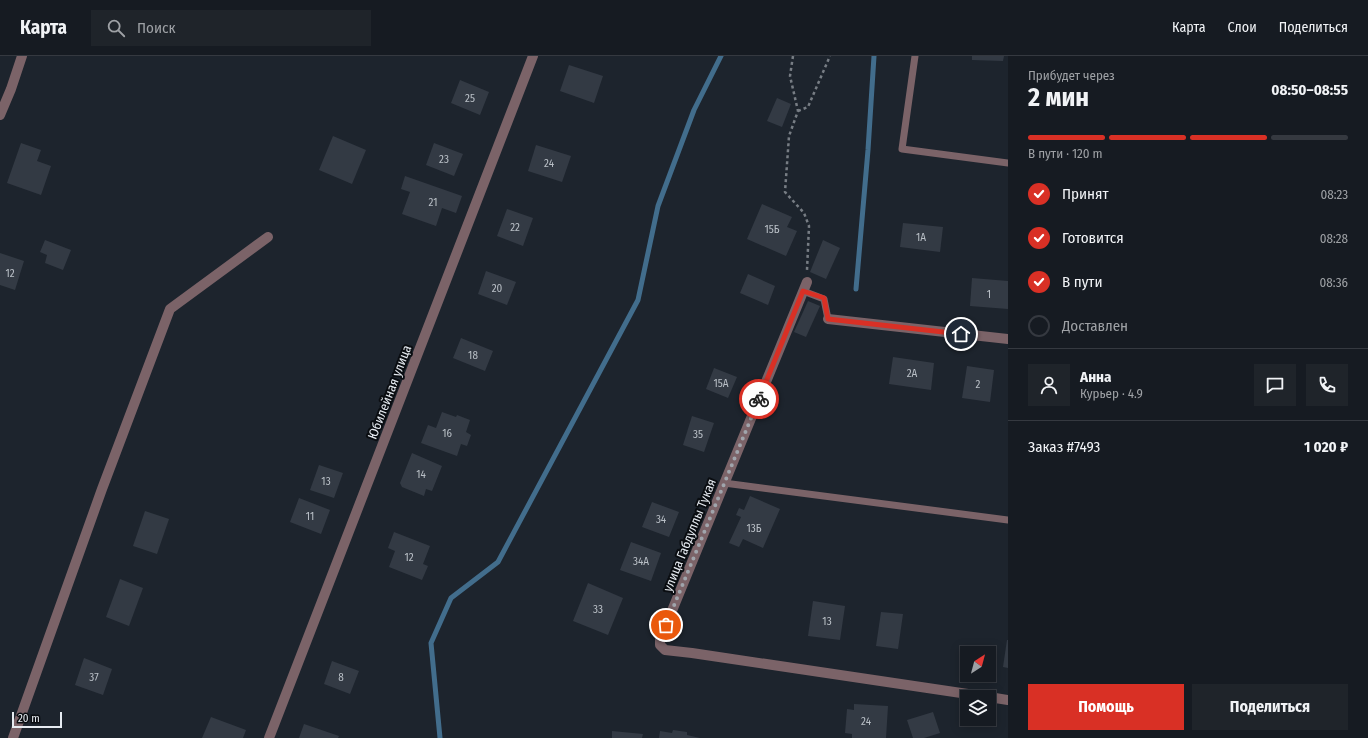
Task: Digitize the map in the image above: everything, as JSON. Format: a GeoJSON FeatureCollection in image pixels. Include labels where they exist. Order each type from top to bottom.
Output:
{"type":"FeatureCollection","features":[{"type":"Feature","properties":{"kind":"street"},"geometry":{"type":"LineString","coordinates":[[0,115],[11,89],[22,56]]}},
{"type":"Feature","properties":{"kind":"street","name":"Юбилейная улица"},"geometry":{"type":"LineString","coordinates":[[269,738],[533,56]]}},
{"type":"Feature","properties":{"kind":"street"},"geometry":{"type":"LineString","coordinates":[[14,738],[102,489],[170,309],[268,237]]}},
{"type":"Feature","properties":{"kind":"street","name":"улица Габдуллы Тукая"},"geometry":{"type":"LineString","coordinates":[[805,286],[660,640],[660,645],[665,650],[960,693]]}},
{"type":"Feature","properties":{"kind":"street"},"geometry":{"type":"LineString","coordinates":[[828,319],[1008,339]]}},
{"type":"Feature","properties":{"kind":"street","name":"улица Габдуллы Тукая"},"geometry":{"type":"LineString","coordinates":[[996,698],[1008,700]]}},
{"type":"Feature","properties":{"kind":"lane"},"geometry":{"type":"LineString","coordinates":[[915,56],[902,149],[1008,163]]}},
{"type":"Feature","properties":{"kind":"lane"},"geometry":{"type":"LineString","coordinates":[[805,286],[824,298],[828,319]]}},
{"type":"Feature","properties":{"kind":"lane"},"geometry":{"type":"LineString","coordinates":[[724,483],[1008,520]]}},
{"type":"Feature","properties":{"kind":"path"},"geometry":{"type":"LineString","coordinates":[[793,56],[790,76],[798,111],[789,136],[785,192],[804,213],[809,226],[805,286]]}},
{"type":"Feature","properties":{"kind":"path"},"geometry":{"type":"LineString","coordinates":[[798,111],[808,107],[830,56]]}},
{"type":"Feature","properties":{"kind":"building"},"geometry":{"type":"Polygon","coordinates":[[[972,56],[1004,56],[1003,61],[972,60],[972,56]]]}},
{"type":"Feature","properties":{"kind":"building"},"geometry":{"type":"Polygon","coordinates":[[[569,65],[603,76],[594,103],[560,91],[569,65]]]}},
{"type":"Feature","properties":{"kind":"building"},"geometry":{"type":"Polygon","coordinates":[[[460,80],[489,92],[480,115],[451,103],[460,80]]]}},
{"type":"Feature","properties":{"kind":"building"},"geometry":{"type":"Polygon","coordinates":[[[777,98],[791,104],[782,127],[767,121],[777,98]]]}},
{"type":"Feature","properties":{"kind":"building"},"geometry":{"type":"Polygon","coordinates":[[[333,136],[366,150],[352,184],[319,170],[333,136]]]}},
{"type":"Feature","properties":{"kind":"building"},"geometry":{"type":"Polygon","coordinates":[[[21,143],[41,150],[37,161],[51,166],[41,195],[7,183],[21,143]]]}},
{"type":"Feature","properties":{"kind":"building"},"geometry":{"type":"Polygon","coordinates":[[[434,143],[463,154],[454,176],[426,165],[434,143]]]}},
{"type":"Feature","properties":{"kind":"building"},"geometry":{"type":"Polygon","coordinates":[[[536,145],[571,156],[562,182],[528,171],[536,145]]]}},
{"type":"Feature","properties":{"kind":"building"},"geometry":{"type":"Polygon","coordinates":[[[405,176],[462,196],[456,213],[442,208],[436,226],[402,214],[410,192],[401,189],[405,176]]]}},
{"type":"Feature","properties":{"kind":"building"},"geometry":{"type":"Polygon","coordinates":[[[762,204],[792,217],[787,227],[797,231],[786,256],[747,239],[762,204]]]}},
{"type":"Feature","properties":{"kind":"building"},"geometry":{"type":"Polygon","coordinates":[[[507,209],[533,218],[523,246],[497,236],[507,209]]]}},
{"type":"Feature","properties":{"kind":"building"},"geometry":{"type":"Polygon","coordinates":[[[903,223],[943,227],[940,252],[900,247],[903,223]]]}},
{"type":"Feature","properties":{"kind":"building"},"geometry":{"type":"Polygon","coordinates":[[[45,240],[71,250],[63,270],[45,263],[47,255],[40,252],[45,240]]]}},
{"type":"Feature","properties":{"kind":"building"},"geometry":{"type":"Polygon","coordinates":[[[823,240],[840,248],[826,279],[810,272],[823,240]]]}},
{"type":"Feature","properties":{"kind":"building"},"geometry":{"type":"Polygon","coordinates":[[[0,253],[24,261],[15,290],[0,285],[0,253]]]}},
{"type":"Feature","properties":{"kind":"building"},"geometry":{"type":"Polygon","coordinates":[[[486,271],[516,282],[507,305],[478,294],[486,271]]]}},
{"type":"Feature","properties":{"kind":"building"},"geometry":{"type":"Polygon","coordinates":[[[748,274],[775,286],[768,305],[740,293],[748,274]]]}},
{"type":"Feature","properties":{"kind":"building"},"geometry":{"type":"Polygon","coordinates":[[[972,278],[1008,281],[1008,309],[970,306],[972,278]]]}},
{"type":"Feature","properties":{"kind":"building"},"geometry":{"type":"Polygon","coordinates":[[[808,301],[820,306],[806,337],[794,332],[808,301]]]}},
{"type":"Feature","properties":{"kind":"building"},"geometry":{"type":"Polygon","coordinates":[[[461,338],[493,351],[485,371],[453,358],[461,338]]]}},
{"type":"Feature","properties":{"kind":"building"},"geometry":{"type":"Polygon","coordinates":[[[893,357],[934,363],[931,390],[889,384],[893,357]]]}},
{"type":"Feature","properties":{"kind":"building"},"geometry":{"type":"Polygon","coordinates":[[[967,366],[994,370],[990,402],[962,398],[967,366]]]}},
{"type":"Feature","properties":{"kind":"building"},"geometry":{"type":"Polygon","coordinates":[[[714,368],[737,377],[728,398],[706,389],[714,368]]]}},
{"type":"Feature","properties":{"kind":"building"},"geometry":{"type":"Polygon","coordinates":[[[442,412],[456,417],[457,415],[470,420],[466,432],[471,435],[467,446],[461,444],[457,456],[421,443],[428,425],[436,428],[442,412]]]}},
{"type":"Feature","properties":{"kind":"building"},"geometry":{"type":"Polygon","coordinates":[[[692,416],[714,423],[704,452],[683,445],[692,416]]]}},
{"type":"Feature","properties":{"kind":"building"},"geometry":{"type":"Polygon","coordinates":[[[412,453],[442,466],[432,491],[426,489],[424,496],[402,487],[400,483],[412,453]]]}},
{"type":"Feature","properties":{"kind":"building"},"geometry":{"type":"Polygon","coordinates":[[[319,465],[343,473],[334,498],[310,490],[319,465]]]}},
{"type":"Feature","properties":{"kind":"building"},"geometry":{"type":"Polygon","coordinates":[[[750,496],[780,509],[763,548],[743,539],[739,547],[729,543],[741,517],[736,515],[739,508],[744,510],[750,496]]]}},
{"type":"Feature","properties":{"kind":"building"},"geometry":{"type":"Polygon","coordinates":[[[299,498],[330,510],[321,534],[290,522],[299,498]]]}},
{"type":"Feature","properties":{"kind":"building"},"geometry":{"type":"Polygon","coordinates":[[[652,502],[679,512],[669,537],[642,527],[652,502]]]}},
{"type":"Feature","properties":{"kind":"building"},"geometry":{"type":"Polygon","coordinates":[[[145,511],[169,519],[157,554],[133,546],[145,511]]]}},
{"type":"Feature","properties":{"kind":"building"},"geometry":{"type":"Polygon","coordinates":[[[394,532],[430,546],[423,564],[428,566],[422,580],[389,567],[395,551],[388,548],[394,532]]]}},
{"type":"Feature","properties":{"kind":"building"},"geometry":{"type":"Polygon","coordinates":[[[631,542],[661,553],[651,581],[620,570],[631,542]]]}},
{"type":"Feature","properties":{"kind":"building"},"geometry":{"type":"Polygon","coordinates":[[[120,579],[143,588],[129,626],[106,617],[120,579]]]}},
{"type":"Feature","properties":{"kind":"building"},"geometry":{"type":"Polygon","coordinates":[[[588,583],[623,598],[608,635],[573,621],[588,583]]]}},
{"type":"Feature","properties":{"kind":"building"},"geometry":{"type":"Polygon","coordinates":[[[813,601],[845,606],[840,640],[808,636],[813,601]]]}},
{"type":"Feature","properties":{"kind":"building"},"geometry":{"type":"Polygon","coordinates":[[[881,612],[903,614],[898,649],[876,646],[881,612]]]}},
{"type":"Feature","properties":{"kind":"building"},"geometry":{"type":"Polygon","coordinates":[[[1008,640],[1008,668],[1003,667],[1008,640]]]}},
{"type":"Feature","properties":{"kind":"building"},"geometry":{"type":"Polygon","coordinates":[[[84,658],[112,669],[103,695],[75,685],[84,658]]]}},
{"type":"Feature","properties":{"kind":"building"},"geometry":{"type":"Polygon","coordinates":[[[332,661],[359,671],[350,694],[324,684],[332,661]]]}},
{"type":"Feature","properties":{"kind":"building"},"geometry":{"type":"Polygon","coordinates":[[[854,704],[888,706],[886,738],[852,738],[852,734],[845,733],[847,709],[854,710],[854,704]]]}},
{"type":"Feature","properties":{"kind":"building"},"geometry":{"type":"Polygon","coordinates":[[[933,712],[940,733],[924,738],[913,738],[907,720],[933,712]]]}},
{"type":"Feature","properties":{"kind":"building"},"geometry":{"type":"Polygon","coordinates":[[[211,717],[246,730],[243,738],[202,738],[211,717]]]}},
{"type":"Feature","properties":{"kind":"building"},"geometry":{"type":"Polygon","coordinates":[[[304,724],[339,736],[338,738],[299,738],[304,724]]]}},
{"type":"Feature","properties":{"kind":"building"},"geometry":{"type":"Polygon","coordinates":[[[673,730],[687,732],[687,735],[700,738],[659,738],[660,731],[672,733],[673,730]]]}},
{"type":"Feature","properties":{"kind":"building"},"geometry":{"type":"Polygon","coordinates":[[[612,731],[643,734],[642,738],[612,738],[612,731]]]}},
{"type":"Feature","properties":{"kind":"waterway"},"geometry":{"type":"LineString","coordinates":[[440,738],[431,643],[451,598],[498,562],[638,300],[658,206],[694,110],[721,56]]}},
{"type":"Feature","properties":{"kind":"waterway"},"geometry":{"type":"LineString","coordinates":[[856,289],[868,150],[874,56]]}},
{"type":"Feature","properties":{"kind":"way so far"},"geometry":{"type":"LineString","coordinates":[[666,625],[759,399]]}},
{"type":"Feature","properties":{"kind":"route"},"geometry":{"type":"LineString","coordinates":[[759,399],[803,291],[824,298],[828,319],[961,334]]}}]}
